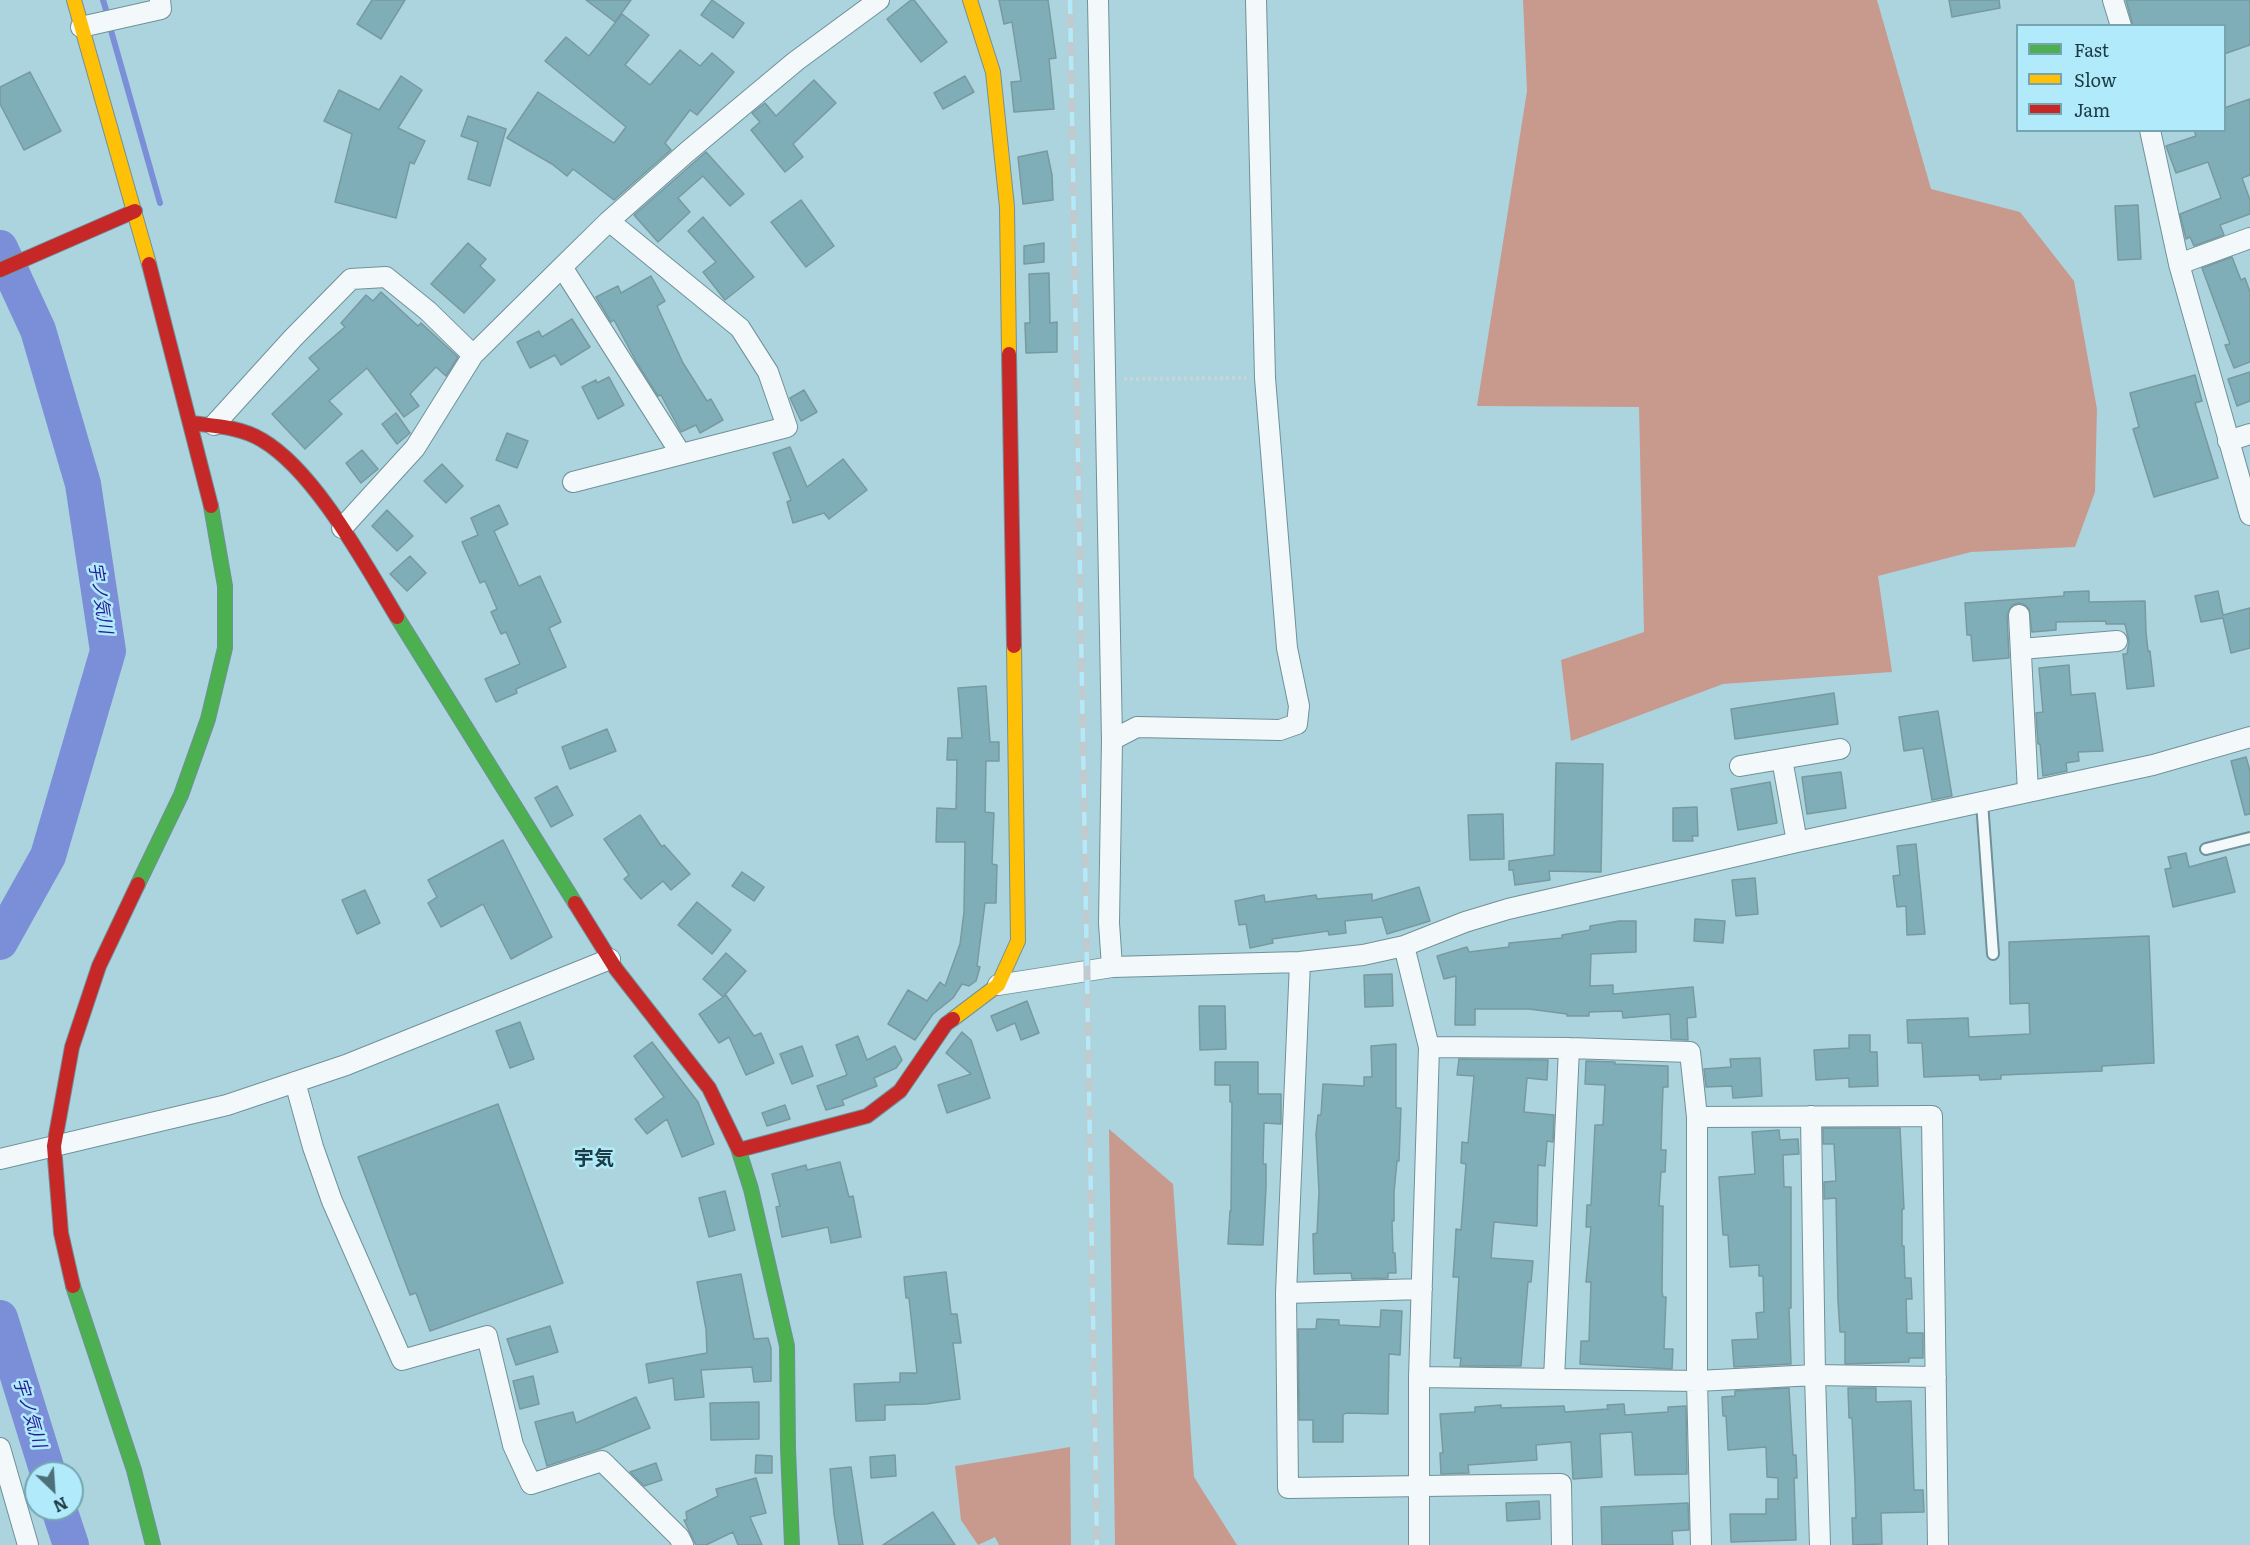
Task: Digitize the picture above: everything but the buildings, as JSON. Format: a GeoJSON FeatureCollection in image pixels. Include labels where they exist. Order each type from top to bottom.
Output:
{"type":"FeatureCollection","features":[{"type":"Feature","properties":{"kind":"street"},"geometry":{"type":"LineString","coordinates":[[74,0],[135,211],[190,423],[216,524],[225,586],[225,648],[208,719],[181,795],[99,966],[72,1047],[54,1146],[61,1233],[71,1279],[134,1470],[153,1545]]}},
{"type":"Feature","properties":{"kind":"street"},"geometry":{"type":"LineString","coordinates":[[81,27],[161,9],[160,0]]}},
{"type":"Feature","properties":{"kind":"street"},"geometry":{"type":"LineString","coordinates":[[342,528],[415,448],[473,355],[562,267],[609,221],[796,61],[879,0]]}},
{"type":"Feature","properties":{"kind":"street"},"geometry":{"type":"LineString","coordinates":[[970,0],[993,72],[1007,207],[1018,941],[998,985]]}},
{"type":"Feature","properties":{"kind":"street"},"geometry":{"type":"LineString","coordinates":[[1098,0],[1112,740],[1108,923],[1112,967]]}},
{"type":"Feature","properties":{"kind":"street"},"geometry":{"type":"LineString","coordinates":[[1112,740],[1137,726],[1280,730],[1297,724],[1299,706],[1287,648],[1264,378],[1256,0]]}},
{"type":"Feature","properties":{"kind":"street"},"geometry":{"type":"LineString","coordinates":[[2114,0],[2120,24]]}},
{"type":"Feature","properties":{"kind":"street"},"geometry":{"type":"LineString","coordinates":[[2150,132],[2179,264],[2250,514]]}},
{"type":"Feature","properties":{"kind":"street"},"geometry":{"type":"LineString","coordinates":[[0,270],[135,211]]}},
{"type":"Feature","properties":{"kind":"street"},"geometry":{"type":"LineString","coordinates":[[573,482],[787,427],[768,372],[740,328],[609,221]]}},
{"type":"Feature","properties":{"kind":"street"},"geometry":{"type":"LineString","coordinates":[[2179,264],[2250,238]]}},
{"type":"Feature","properties":{"kind":"street"},"geometry":{"type":"LineString","coordinates":[[562,267],[681,454]]}},
{"type":"Feature","properties":{"kind":"street"},"geometry":{"type":"LineString","coordinates":[[214,425],[293,338],[351,279],[386,277],[428,311],[473,355]]}},
{"type":"Feature","properties":{"kind":"street"},"geometry":{"type":"LineString","coordinates":[[190,423],[214,425],[246,433],[270,446],[293,465],[342,528],[610,959],[710,1089],[739,1149],[751,1189],[788,1346],[788,1449],[792,1545]]}},
{"type":"Feature","properties":{"kind":"street"},"geometry":{"type":"LineString","coordinates":[[2228,441],[2250,434]]}},
{"type":"Feature","properties":{"kind":"street"},"geometry":{"type":"LineString","coordinates":[[2019,615],[2028,792]]}},
{"type":"Feature","properties":{"kind":"street"},"geometry":{"type":"LineString","coordinates":[[2021,649],[2117,641]]}},
{"type":"Feature","properties":{"kind":"street"},"geometry":{"type":"LineString","coordinates":[[739,1149],[867,1116],[900,1091],[946,1024],[998,985],[1112,967],[1300,962],[1363,955],[1404,946],[1465,922],[1508,909],[1797,842],[2153,765],[2250,737]]}},
{"type":"Feature","properties":{"kind":"street"},"geometry":{"type":"LineString","coordinates":[[1740,766],[1840,749]]}},
{"type":"Feature","properties":{"kind":"street"},"geometry":{"type":"LineString","coordinates":[[1782,759],[1797,842]]}},
{"type":"Feature","properties":{"kind":"street"},"geometry":{"type":"LineString","coordinates":[[1404,946],[1430,1047],[1419,1377],[1417,1485],[1419,1545]]}},
{"type":"Feature","properties":{"kind":"street"},"geometry":{"type":"LineString","coordinates":[[0,1159],[227,1105],[346,1065],[610,959]]}},
{"type":"Feature","properties":{"kind":"street"},"geometry":{"type":"LineString","coordinates":[[1300,962],[1286,1293],[1288,1488],[1561,1484],[1562,1545]]}},
{"type":"Feature","properties":{"kind":"street"},"geometry":{"type":"LineString","coordinates":[[1430,1047],[1690,1052],[1696,1117],[1697,1381],[1701,1545]]}},
{"type":"Feature","properties":{"kind":"street"},"geometry":{"type":"LineString","coordinates":[[1554,1379],[1569,1048]]}},
{"type":"Feature","properties":{"kind":"street"},"geometry":{"type":"LineString","coordinates":[[295,1082],[313,1147],[332,1201],[402,1360],[487,1336],[513,1445],[531,1484],[602,1461],[679,1537],[683,1545]]}},
{"type":"Feature","properties":{"kind":"street"},"geometry":{"type":"LineString","coordinates":[[1811,1116],[1820,1545]]}},
{"type":"Feature","properties":{"kind":"street"},"geometry":{"type":"LineString","coordinates":[[1696,1117],[1932,1116],[1938,1545]]}},
{"type":"Feature","properties":{"kind":"street"},"geometry":{"type":"LineString","coordinates":[[1286,1293],[1422,1290]]}},
{"type":"Feature","properties":{"kind":"street"},"geometry":{"type":"LineString","coordinates":[[1419,1377],[1697,1381],[1815,1375],[1936,1377]]}},
{"type":"Feature","properties":{"kind":"street"},"geometry":{"type":"LineString","coordinates":[[0,1448],[28,1545]]}},
{"type":"Feature","properties":{"kind":"lane"},"geometry":{"type":"LineString","coordinates":[[1982,802],[1993,954]]}},
{"type":"Feature","properties":{"kind":"lane"},"geometry":{"type":"LineString","coordinates":[[2206,849],[2250,838]]}},
{"type":"Feature","properties":{"kind":"path"},"geometry":{"type":"LineString","coordinates":[[1105,379],[1264,378]]}},
{"type":"Feature","properties":{"kind":"shaded area"},"geometry":{"type":"Polygon","coordinates":[[[1523,0],[1877,0],[1931,189],[2020,212],[2074,281],[2097,409],[2095,492],[2075,547],[1971,552],[1878,576],[1892,672],[1723,684],[1571,741],[1561,660],[1644,632],[1639,407],[1477,406],[1527,91],[1523,0]]]}},
{"type":"Feature","properties":{"kind":"shaded area"},"geometry":{"type":"Polygon","coordinates":[[[1109,1129],[1173,1184],[1194,1477],[1237,1545],[1115,1545],[1109,1129]]]}},
{"type":"Feature","properties":{"kind":"shaded area"},"geometry":{"type":"Polygon","coordinates":[[[1070,1447],[1071,1545],[999,1545],[995,1537],[978,1545],[961,1520],[955,1466],[1070,1447]]]}},
{"type":"Feature","properties":{"kind":"waterway"},"geometry":{"type":"LineString","coordinates":[[103,0],[108,16]]}},
{"type":"Feature","properties":{"kind":"waterway"},"geometry":{"type":"LineString","coordinates":[[110,27],[160,203]]}},
{"type":"Feature","properties":{"kind":"waterway","name":"宇ノ気川"},"geometry":{"type":"LineString","coordinates":[[0,248],[38,330],[83,484],[108,651],[48,856],[0,942]]}},
{"type":"Feature","properties":{"kind":"waterway","name":"宇ノ気川"},"geometry":{"type":"LineString","coordinates":[[0,1318],[44,1461]]}},
{"type":"Feature","properties":{"kind":"waterway","name":"宇ノ気川"},"geometry":{"type":"LineString","coordinates":[[63,1521],[71,1545]]}},
{"type":"Feature","properties":{"kind":"railway"},"geometry":{"type":"LineString","coordinates":[[1070,0],[1097,1545]]}},
{"type":"Feature","properties":{"kind":"traffic: fast"},"geometry":{"type":"LineString","coordinates":[[138,884],[181,795],[208,719],[225,648],[225,586],[211,506]]}},
{"type":"Feature","properties":{"kind":"traffic: fast"},"geometry":{"type":"LineString","coordinates":[[397,617],[575,903]]}},
{"type":"Feature","properties":{"kind":"traffic: fast"},"geometry":{"type":"LineString","coordinates":[[738,1148],[751,1189],[787,1346],[792,1545]]}},
{"type":"Feature","properties":{"kind":"traffic: fast"},"geometry":{"type":"LineString","coordinates":[[73,1286],[134,1470],[153,1545]]}},
{"type":"Feature","properties":{"kind":"traffic: slow"},"geometry":{"type":"LineString","coordinates":[[74,0],[149,264]]}},
{"type":"Feature","properties":{"kind":"traffic: slow"},"geometry":{"type":"LineString","coordinates":[[970,0],[993,72],[1007,207],[1009,354]]}},
{"type":"Feature","properties":{"kind":"traffic: slow"},"geometry":{"type":"LineString","coordinates":[[953,1019],[998,985],[1018,941],[1014,646]]}},
{"type":"Feature","properties":{"kind":"traffic: jam"},"geometry":{"type":"LineString","coordinates":[[0,270],[135,211]]}},
{"type":"Feature","properties":{"kind":"traffic: jam"},"geometry":{"type":"LineString","coordinates":[[149,264],[211,506]]}},
{"type":"Feature","properties":{"kind":"traffic: jam"},"geometry":{"type":"LineString","coordinates":[[1009,354],[1014,646]]}},
{"type":"Feature","properties":{"kind":"traffic: jam"},"geometry":{"type":"LineString","coordinates":[[191,423],[245,432],[262,440],[282,454],[301,473],[337,520],[397,617]]}},
{"type":"Feature","properties":{"kind":"traffic: jam"},"geometry":{"type":"LineString","coordinates":[[73,1286],[61,1233],[54,1146],[72,1047],[99,966],[138,884]]}},
{"type":"Feature","properties":{"kind":"traffic: jam"},"geometry":{"type":"LineString","coordinates":[[575,903],[616,969],[709,1088],[738,1148]]}},
{"type":"Feature","properties":{"kind":"traffic: jam"},"geometry":{"type":"LineString","coordinates":[[739,1150],[867,1116],[900,1091],[946,1024],[953,1019]]}},
{"type":"Feature","properties":{"kind":"district","name":"宇気"},"geometry":{"type":"Point","coordinates":[594,1159]}}]}
